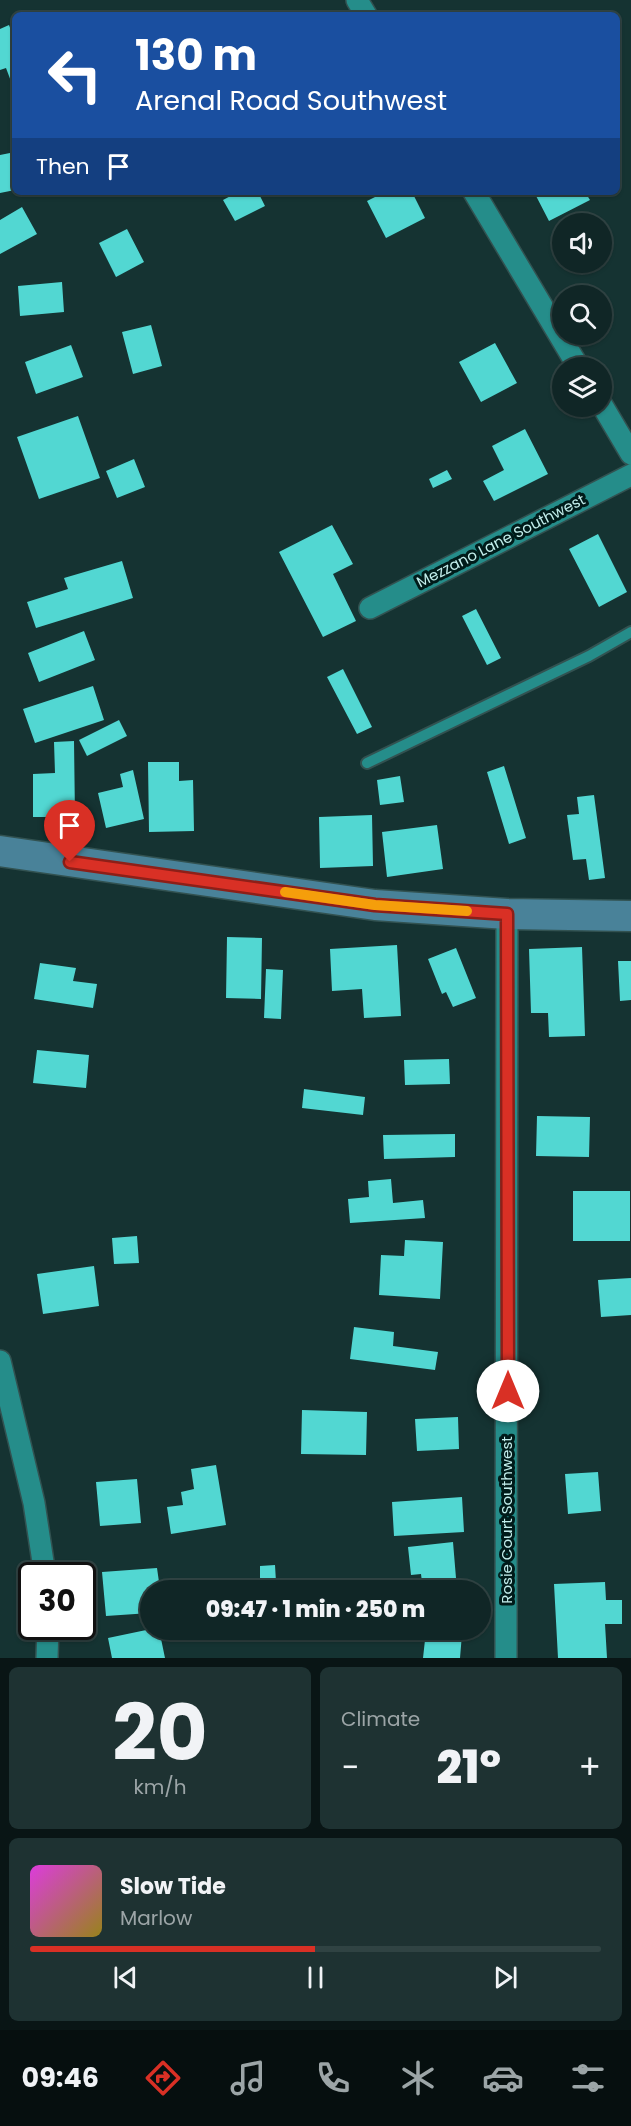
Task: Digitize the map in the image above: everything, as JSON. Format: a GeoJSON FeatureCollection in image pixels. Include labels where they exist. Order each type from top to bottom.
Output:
{"type":"FeatureCollection","features":[{"type":"Feature","properties":{"kind":"street"},"geometry":{"type":"LineString","coordinates":[[476,195],[572,357]]}},
{"type":"Feature","properties":{"kind":"street"},"geometry":{"type":"LineString","coordinates":[[609,417],[631,454]]}},
{"type":"Feature","properties":{"kind":"street","name":"Mezzano Lane Southwest"},"geometry":{"type":"LineString","coordinates":[[370,608],[631,476]]}},
{"type":"Feature","properties":{"kind":"street"},"geometry":{"type":"LineString","coordinates":[[0,851],[375,905],[507,914],[631,916]]}},
{"type":"Feature","properties":{"kind":"street","name":"Rosie Court Southwest"},"geometry":{"type":"LineString","coordinates":[[506,1658],[507,914]]}},
{"type":"Feature","properties":{"kind":"street"},"geometry":{"type":"LineString","coordinates":[[0,1361],[34,1503],[43,1562]]}},
{"type":"Feature","properties":{"kind":"street"},"geometry":{"type":"LineString","coordinates":[[47,1658],[48,1640]]}},
{"type":"Feature","properties":{"kind":"lane"},"geometry":{"type":"LineString","coordinates":[[367,763],[589,656],[631,632]]}},
{"type":"Feature","properties":{"kind":"building"},"geometry":{"type":"Polygon","coordinates":[[[9,25],[12,33],[12,84],[6,68],[0,70],[0,29],[9,25]]]}},
{"type":"Feature","properties":{"kind":"building"},"geometry":{"type":"Polygon","coordinates":[[[12,153],[12,191],[0,193],[0,155],[12,153]]]}},
{"type":"Feature","properties":{"kind":"building"},"geometry":{"type":"Polygon","coordinates":[[[232,195],[260,195],[265,206],[235,221],[223,200],[232,195]]]}},
{"type":"Feature","properties":{"kind":"building"},"geometry":{"type":"Polygon","coordinates":[[[379,195],[414,195],[425,218],[386,238],[367,201],[379,195]]]}},
{"type":"Feature","properties":{"kind":"building"},"geometry":{"type":"Polygon","coordinates":[[[536,195],[587,195],[590,200],[565,213],[552,213],[552,219],[549,221],[536,195]]]}},
{"type":"Feature","properties":{"kind":"building"},"geometry":{"type":"Polygon","coordinates":[[[22,207],[37,234],[0,254],[0,220],[22,207]]]}},
{"type":"Feature","properties":{"kind":"building"},"geometry":{"type":"Polygon","coordinates":[[[127,229],[144,262],[116,277],[99,243],[127,229]]]}},
{"type":"Feature","properties":{"kind":"building"},"geometry":{"type":"Polygon","coordinates":[[[62,282],[64,312],[20,316],[18,286],[62,282]]]}},
{"type":"Feature","properties":{"kind":"building"},"geometry":{"type":"Polygon","coordinates":[[[151,325],[162,366],[133,374],[122,332],[151,325]]]}},
{"type":"Feature","properties":{"kind":"building"},"geometry":{"type":"Polygon","coordinates":[[[495,343],[517,383],[481,402],[459,362],[495,343]]]}},
{"type":"Feature","properties":{"kind":"building"},"geometry":{"type":"Polygon","coordinates":[[[71,345],[83,377],[36,394],[25,362],[71,345]]]}},
{"type":"Feature","properties":{"kind":"building"},"geometry":{"type":"Polygon","coordinates":[[[78,416],[100,478],[39,499],[17,437],[78,416]]]}},
{"type":"Feature","properties":{"kind":"building"},"geometry":{"type":"Polygon","coordinates":[[[525,429],[548,474],[494,501],[483,481],[504,470],[492,446],[525,429]]]}},
{"type":"Feature","properties":{"kind":"building"},"geometry":{"type":"Polygon","coordinates":[[[134,459],[145,487],[117,498],[106,471],[134,459]]]}},
{"type":"Feature","properties":{"kind":"building"},"geometry":{"type":"Polygon","coordinates":[[[447,470],[452,479],[433,488],[429,479],[447,470]]]}},
{"type":"Feature","properties":{"kind":"building"},"geometry":{"type":"Polygon","coordinates":[[[332,525],[353,564],[333,574],[356,621],[323,637],[279,552],[332,525]]]}},
{"type":"Feature","properties":{"kind":"building"},"geometry":{"type":"Polygon","coordinates":[[[598,534],[627,592],[599,607],[569,549],[598,534]]]}},
{"type":"Feature","properties":{"kind":"building"},"geometry":{"type":"Polygon","coordinates":[[[122,561],[133,598],[36,628],[27,602],[68,589],[64,578],[122,561]]]}},
{"type":"Feature","properties":{"kind":"building"},"geometry":{"type":"Polygon","coordinates":[[[476,609],[501,658],[487,665],[462,616],[476,609]]]}},
{"type":"Feature","properties":{"kind":"building"},"geometry":{"type":"Polygon","coordinates":[[[84,631],[95,660],[39,682],[28,653],[84,631]]]}},
{"type":"Feature","properties":{"kind":"building"},"geometry":{"type":"Polygon","coordinates":[[[343,669],[372,727],[357,734],[327,677],[343,669]]]}},
{"type":"Feature","properties":{"kind":"building"},"geometry":{"type":"Polygon","coordinates":[[[93,686],[104,720],[35,743],[23,709],[93,686]]]}},
{"type":"Feature","properties":{"kind":"building"},"geometry":{"type":"Polygon","coordinates":[[[119,720],[127,736],[87,756],[79,740],[119,720]]]}},
{"type":"Feature","properties":{"kind":"building"},"geometry":{"type":"Polygon","coordinates":[[[74,741],[75,817],[33,817],[33,774],[55,773],[54,742],[74,741]]]}},
{"type":"Feature","properties":{"kind":"building"},"geometry":{"type":"Polygon","coordinates":[[[148,762],[179,762],[179,781],[193,780],[194,831],[149,832],[148,762]]]}},
{"type":"Feature","properties":{"kind":"building"},"geometry":{"type":"Polygon","coordinates":[[[504,766],[526,838],[509,844],[487,772],[504,766]]]}},
{"type":"Feature","properties":{"kind":"building"},"geometry":{"type":"Polygon","coordinates":[[[133,770],[144,819],[106,828],[98,793],[123,787],[120,774],[133,770]]]}},
{"type":"Feature","properties":{"kind":"building"},"geometry":{"type":"Polygon","coordinates":[[[400,776],[404,802],[380,805],[377,780],[400,776]]]}},
{"type":"Feature","properties":{"kind":"building"},"geometry":{"type":"Polygon","coordinates":[[[594,795],[605,878],[589,880],[586,859],[573,860],[567,815],[579,814],[577,797],[594,795]]]}},
{"type":"Feature","properties":{"kind":"building"},"geometry":{"type":"Polygon","coordinates":[[[372,815],[373,866],[320,868],[319,817],[372,815]]]}},
{"type":"Feature","properties":{"kind":"building"},"geometry":{"type":"Polygon","coordinates":[[[437,825],[443,869],[387,877],[382,832],[437,825]]]}},
{"type":"Feature","properties":{"kind":"building"},"geometry":{"type":"Polygon","coordinates":[[[227,937],[262,938],[261,999],[226,998],[227,937]]]}},
{"type":"Feature","properties":{"kind":"building"},"geometry":{"type":"Polygon","coordinates":[[[397,945],[401,1016],[364,1018],[362,989],[332,991],[330,949],[397,945]]]}},
{"type":"Feature","properties":{"kind":"building"},"geometry":{"type":"Polygon","coordinates":[[[582,947],[585,1036],[549,1037],[548,1013],[531,1013],[529,949],[582,947]]]}},
{"type":"Feature","properties":{"kind":"building"},"geometry":{"type":"Polygon","coordinates":[[[456,948],[476,998],[453,1007],[446,992],[442,994],[428,959],[456,948]]]}},
{"type":"Feature","properties":{"kind":"building"},"geometry":{"type":"Polygon","coordinates":[[[618,961],[631,961],[631,1000],[620,1001],[618,961]]]}},
{"type":"Feature","properties":{"kind":"building"},"geometry":{"type":"Polygon","coordinates":[[[40,963],[76,968],[73,981],[97,984],[93,1008],[34,999],[40,963]]]}},
{"type":"Feature","properties":{"kind":"building"},"geometry":{"type":"Polygon","coordinates":[[[266,969],[283,970],[281,1019],[264,1018],[266,969]]]}},
{"type":"Feature","properties":{"kind":"building"},"geometry":{"type":"Polygon","coordinates":[[[37,1050],[89,1055],[86,1088],[33,1083],[37,1050]]]}},
{"type":"Feature","properties":{"kind":"building"},"geometry":{"type":"Polygon","coordinates":[[[449,1059],[450,1084],[405,1085],[404,1060],[449,1059]]]}},
{"type":"Feature","properties":{"kind":"building"},"geometry":{"type":"Polygon","coordinates":[[[304,1089],[365,1097],[363,1115],[302,1108],[304,1089]]]}},
{"type":"Feature","properties":{"kind":"building"},"geometry":{"type":"Polygon","coordinates":[[[537,1116],[590,1117],[589,1157],[536,1156],[537,1116]]]}},
{"type":"Feature","properties":{"kind":"building"},"geometry":{"type":"Polygon","coordinates":[[[455,1134],[455,1157],[384,1159],[383,1135],[455,1134]]]}},
{"type":"Feature","properties":{"kind":"building"},"geometry":{"type":"Polygon","coordinates":[[[391,1179],[393,1203],[423,1200],[425,1218],[350,1223],[348,1199],[369,1197],[368,1181],[391,1179]]]}},
{"type":"Feature","properties":{"kind":"building"},"geometry":{"type":"Polygon","coordinates":[[[573,1191],[630,1191],[630,1241],[573,1241],[573,1191]]]}},
{"type":"Feature","properties":{"kind":"building"},"geometry":{"type":"Polygon","coordinates":[[[137,1236],[139,1263],[114,1264],[112,1238],[137,1236]]]}},
{"type":"Feature","properties":{"kind":"building"},"geometry":{"type":"Polygon","coordinates":[[[405,1240],[443,1242],[440,1299],[379,1295],[381,1255],[404,1256],[405,1240]]]}},
{"type":"Feature","properties":{"kind":"building"},"geometry":{"type":"Polygon","coordinates":[[[94,1266],[99,1306],[43,1314],[37,1274],[94,1266]]]}},
{"type":"Feature","properties":{"kind":"building"},"geometry":{"type":"Polygon","coordinates":[[[631,1278],[631,1315],[601,1317],[598,1280],[631,1278]]]}},
{"type":"Feature","properties":{"kind":"building"},"geometry":{"type":"Polygon","coordinates":[[[354,1327],[394,1332],[393,1346],[438,1352],[435,1370],[350,1359],[354,1327]]]}},
{"type":"Feature","properties":{"kind":"building"},"geometry":{"type":"Polygon","coordinates":[[[302,1410],[367,1412],[366,1455],[301,1454],[302,1410]]]}},
{"type":"Feature","properties":{"kind":"building"},"geometry":{"type":"Polygon","coordinates":[[[458,1417],[459,1449],[417,1451],[415,1419],[458,1417]]]}},
{"type":"Feature","properties":{"kind":"building"},"geometry":{"type":"Polygon","coordinates":[[[216,1465],[226,1525],[171,1534],[167,1507],[183,1505],[181,1492],[194,1489],[191,1469],[216,1465]]]}},
{"type":"Feature","properties":{"kind":"building"},"geometry":{"type":"Polygon","coordinates":[[[598,1472],[601,1511],[568,1514],[565,1474],[598,1472]]]}},
{"type":"Feature","properties":{"kind":"building"},"geometry":{"type":"Polygon","coordinates":[[[137,1479],[141,1523],[100,1526],[96,1482],[137,1479]]]}},
{"type":"Feature","properties":{"kind":"building"},"geometry":{"type":"Polygon","coordinates":[[[462,1497],[464,1532],[394,1536],[392,1502],[462,1497]]]}},
{"type":"Feature","properties":{"kind":"building"},"geometry":{"type":"Polygon","coordinates":[[[453,1542],[456,1580],[422,1580],[421,1574],[411,1575],[408,1547],[453,1542]]]}},
{"type":"Feature","properties":{"kind":"building"},"geometry":{"type":"Polygon","coordinates":[[[275,1565],[276,1580],[260,1580],[260,1566],[275,1565]]]}},
{"type":"Feature","properties":{"kind":"building"},"geometry":{"type":"Polygon","coordinates":[[[157,1568],[159,1580],[140,1580],[140,1614],[106,1616],[102,1572],[157,1568]]]}},
{"type":"Feature","properties":{"kind":"building"},"geometry":{"type":"Polygon","coordinates":[[[605,1582],[606,1600],[622,1600],[622,1624],[605,1624],[607,1658],[558,1658],[554,1584],[605,1582]]]}},
{"type":"Feature","properties":{"kind":"building"},"geometry":{"type":"Polygon","coordinates":[[[140,1631],[140,1640],[161,1640],[165,1658],[112,1658],[108,1638],[140,1631]]]}},
{"type":"Feature","properties":{"kind":"building"},"geometry":{"type":"Polygon","coordinates":[[[425,1640],[462,1640],[460,1658],[423,1658],[425,1640]]]}},
{"type":"Feature","properties":{"kind":"slow traffic"},"geometry":{"type":"LineString","coordinates":[[285,892],[375,905],[467,911]]}},
{"type":"Feature","properties":{"kind":"route"},"geometry":{"type":"LineString","coordinates":[[70,862],[375,905],[507,914],[508,1391]]}}]}
